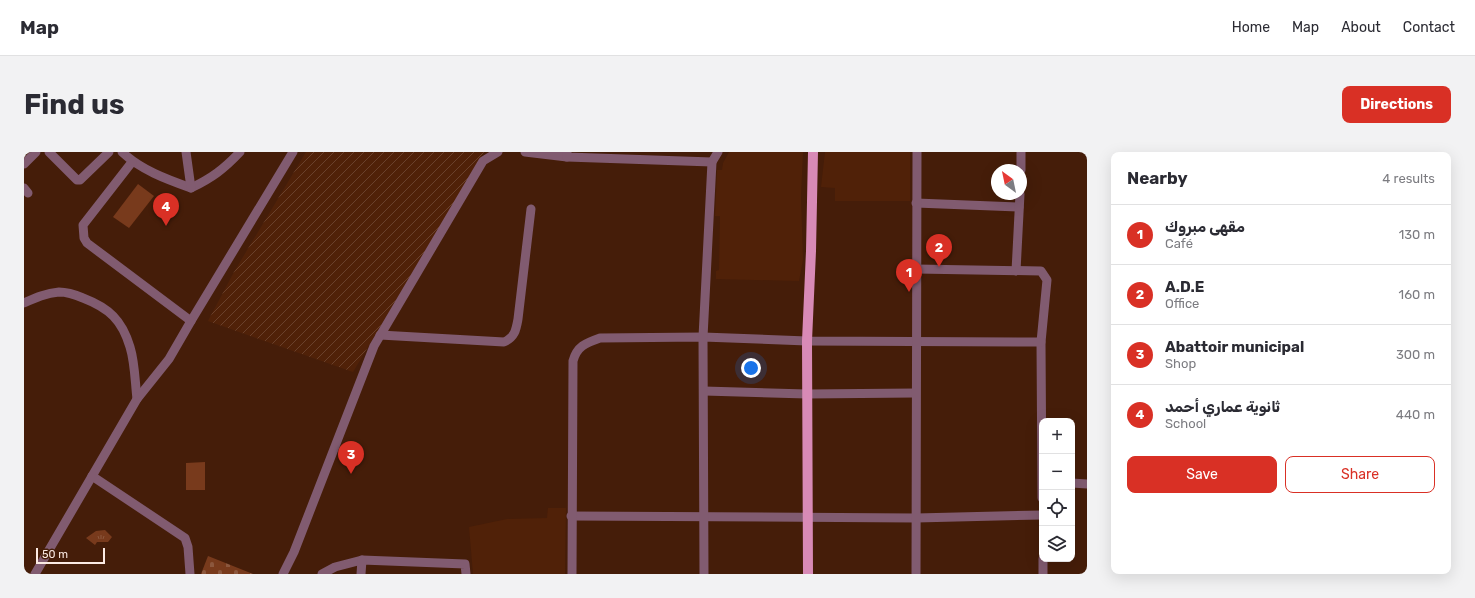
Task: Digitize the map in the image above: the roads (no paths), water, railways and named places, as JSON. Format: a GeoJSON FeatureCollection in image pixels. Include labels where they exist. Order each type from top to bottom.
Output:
{"type":"FeatureCollection","features":[{"type":"Feature","properties":{"kind":"main road"},"geometry":{"type":"LineString","coordinates":[[808,574],[807,341],[813,152]]}},
{"type":"Feature","properties":{"kind":"street"},"geometry":{"type":"LineString","coordinates":[[24,164],[36,152]]}},
{"type":"Feature","properties":{"kind":"street"},"geometry":{"type":"LineString","coordinates":[[49,152],[77,180],[80,180],[109,152]]}},
{"type":"Feature","properties":{"kind":"street"},"geometry":{"type":"LineString","coordinates":[[122,152],[132,162],[169,180],[191,188],[213,177],[224,169],[240,152]]}},
{"type":"Feature","properties":{"kind":"street"},"geometry":{"type":"LineString","coordinates":[[186,152],[191,188]]}},
{"type":"Feature","properties":{"kind":"street"},"geometry":{"type":"LineString","coordinates":[[35,574],[137,399],[169,359],[293,152]]}},
{"type":"Feature","properties":{"kind":"street"},"geometry":{"type":"LineString","coordinates":[[283,574],[294,552],[362,376],[380,335],[483,161],[498,152]]}},
{"type":"Feature","properties":{"kind":"street"},"geometry":{"type":"LineString","coordinates":[[525,152],[712,162]]}},
{"type":"Feature","properties":{"kind":"street"},"geometry":{"type":"LineString","coordinates":[[704,574],[703,337],[712,162],[718,152]]}},
{"type":"Feature","properties":{"kind":"street"},"geometry":{"type":"LineString","coordinates":[[916,574],[915,393],[917,341],[917,152]]}},
{"type":"Feature","properties":{"kind":"street"},"geometry":{"type":"LineString","coordinates":[[1021,152],[1021,164]]}},
{"type":"Feature","properties":{"kind":"street"},"geometry":{"type":"LineString","coordinates":[[132,162],[83,225],[84,238],[87,243],[191,320]]}},
{"type":"Feature","properties":{"kind":"street"},"geometry":{"type":"LineString","coordinates":[[1016,271],[1020,200]]}},
{"type":"Feature","properties":{"kind":"street"},"geometry":{"type":"LineString","coordinates":[[916,203],[1019,207]]}},
{"type":"Feature","properties":{"kind":"street"},"geometry":{"type":"LineString","coordinates":[[380,335],[504,342],[509,340],[515,334],[518,319],[530,209]]}},
{"type":"Feature","properties":{"kind":"street"},"geometry":{"type":"LineString","coordinates":[[916,269],[1041,271],[1047,280],[1041,342],[1042,454]]}},
{"type":"Feature","properties":{"kind":"street"},"geometry":{"type":"LineString","coordinates":[[24,303],[42,295],[61,292],[77,295],[100,304],[110,312],[122,328],[130,347],[137,399]]}},
{"type":"Feature","properties":{"kind":"street"},"geometry":{"type":"LineString","coordinates":[[572,574],[571,516],[573,361],[575,353],[579,347],[600,338],[703,337],[807,341],[1041,342]]}},
{"type":"Feature","properties":{"kind":"street"},"geometry":{"type":"LineString","coordinates":[[704,391],[807,394],[915,393]]}},
{"type":"Feature","properties":{"kind":"street"},"geometry":{"type":"LineString","coordinates":[[92,476],[185,538],[188,547],[190,574]]}},
{"type":"Feature","properties":{"kind":"street"},"geometry":{"type":"LineString","coordinates":[[1075,483],[1087,484]]}},
{"type":"Feature","properties":{"kind":"street"},"geometry":{"type":"LineString","coordinates":[[571,516],[916,518],[1039,515]]}},
{"type":"Feature","properties":{"kind":"street"},"geometry":{"type":"LineString","coordinates":[[322,574],[335,567],[362,560],[465,564],[466,574]]}},
{"type":"Feature","properties":{"kind":"street"},"geometry":{"type":"LineString","coordinates":[[361,574],[362,560]]}},
{"type":"Feature","properties":{"kind":"street"},"geometry":{"type":"LineString","coordinates":[[1043,562],[1043,574]]}},
{"type":"Feature","properties":{"kind":"place","name":"ثانوية عماري أحمد"},"geometry":{"type":"Point","coordinates":[166,226]}},
{"type":"Feature","properties":{"kind":"place","name":"A.D.E"},"geometry":{"type":"Point","coordinates":[939,267]}},
{"type":"Feature","properties":{"kind":"place","name":"مقهى مبروك"},"geometry":{"type":"Point","coordinates":[909,292]}},
{"type":"Feature","properties":{"kind":"place","name":"Abattoir municipal"},"geometry":{"type":"Point","coordinates":[351,474]}}]}
